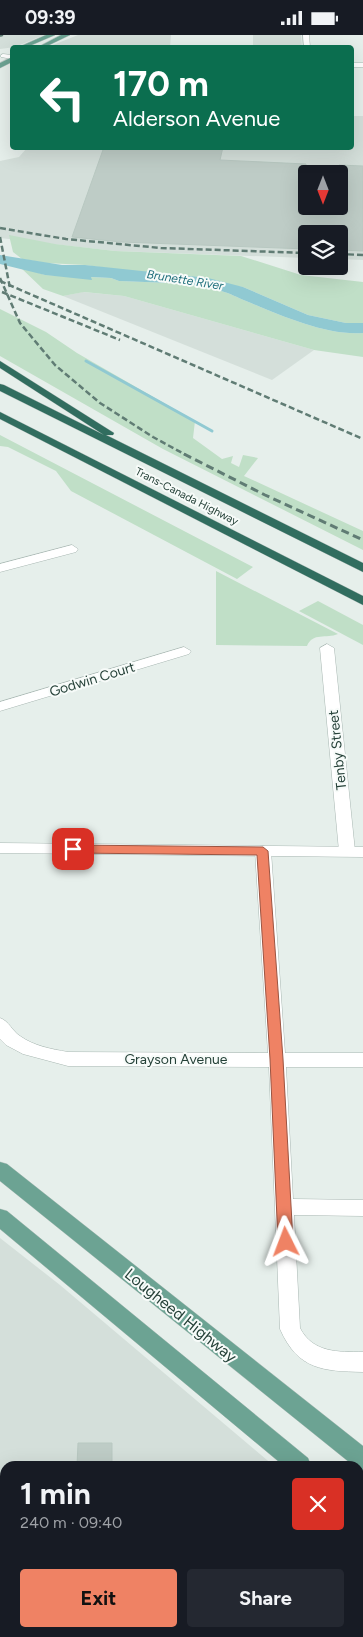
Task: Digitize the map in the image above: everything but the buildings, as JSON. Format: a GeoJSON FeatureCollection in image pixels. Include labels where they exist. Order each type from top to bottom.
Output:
{"type":"FeatureCollection","features":[{"type":"Feature","properties":{"kind":"highway"},"geometry":{"type":"LineString","coordinates":[[0,364],[175,475]]}},
{"type":"Feature","properties":{"kind":"highway","name":"Trans-Canada Highway"},"geometry":{"type":"LineString","coordinates":[[0,387],[363,568]]}},
{"type":"Feature","properties":{"kind":"highway","name":"Trans-Canada Highway"},"geometry":{"type":"LineString","coordinates":[[0,415],[363,601]]}},
{"type":"Feature","properties":{"kind":"highway"},"geometry":{"type":"LineString","coordinates":[[0,421],[73,452]]}},
{"type":"Feature","properties":{"kind":"main road"},"geometry":{"type":"LineString","coordinates":[[27,45],[52,35]]}},
{"type":"Feature","properties":{"kind":"main road"},"geometry":{"type":"LineString","coordinates":[[44,45],[67,35]]}},
{"type":"Feature","properties":{"kind":"main road","name":"Lougheed Highway"},"geometry":{"type":"LineString","coordinates":[[0,1169],[210,1340],[363,1460]]}},
{"type":"Feature","properties":{"kind":"main road"},"geometry":{"type":"LineString","coordinates":[[0,1217],[294,1461]]}},
{"type":"Feature","properties":{"kind":"street"},"geometry":{"type":"LineString","coordinates":[[0,568],[72,549]]}},
{"type":"Feature","properties":{"kind":"street","name":"Tenby Street"},"geometry":{"type":"LineString","coordinates":[[327,648],[347,851]]}},
{"type":"Feature","properties":{"kind":"street","name":"Godwin Court"},"geometry":{"type":"LineString","coordinates":[[0,707],[184,651]]}},
{"type":"Feature","properties":{"kind":"street"},"geometry":{"type":"LineString","coordinates":[[0,848],[363,852]]}},
{"type":"Feature","properties":{"kind":"street"},"geometry":{"type":"LineString","coordinates":[[263,851],[277,1059],[290,1329],[301,1349],[312,1356],[323,1359],[363,1361]]}},
{"type":"Feature","properties":{"kind":"street","name":"Grayson Avenue"},"geometry":{"type":"LineString","coordinates":[[0,1025],[4,1033],[18,1045],[41,1053],[68,1059],[363,1060]]}},
{"type":"Feature","properties":{"kind":"street"},"geometry":{"type":"LineString","coordinates":[[284,1207],[363,1208]]}},
{"type":"Feature","properties":{"kind":"shaded area"},"geometry":{"type":"Polygon","coordinates":[[[0,35],[44,35],[20,45],[10,45],[10,48],[0,49],[0,35]]]}},
{"type":"Feature","properties":{"kind":"shaded area"},"geometry":{"type":"Polygon","coordinates":[[[78,35],[171,35],[170,45],[53,45],[78,35]]]}},
{"type":"Feature","properties":{"kind":"shaded area"},"geometry":{"type":"Polygon","coordinates":[[[253,35],[301,35],[302,45],[253,45],[253,35]]]}},
{"type":"Feature","properties":{"kind":"shaded area"},"geometry":{"type":"Polygon","coordinates":[[[354,116],[363,116],[363,260],[348,259],[348,225],[298,225],[298,258],[115,251],[0,238],[0,161],[19,157],[25,150],[354,150],[354,116]]]}},
{"type":"Feature","properties":{"kind":"shaded area"},"geometry":{"type":"Polygon","coordinates":[[[83,292],[124,296],[314,350],[272,380],[63,296],[83,292]]]}},
{"type":"Feature","properties":{"kind":"shaded area"},"geometry":{"type":"Polygon","coordinates":[[[0,1238],[60,1285],[268,1461],[0,1461],[0,1238]]]}},
{"type":"Feature","properties":{"kind":"green space"},"geometry":{"type":"Polygon","coordinates":[[[9,235],[55,244],[115,251],[241,256],[298,275],[363,282],[363,323],[346,323],[308,315],[243,287],[85,265],[46,263],[22,259],[13,252],[9,235]]]}},
{"type":"Feature","properties":{"kind":"green space"},"geometry":{"type":"Polygon","coordinates":[[[20,267],[45,275],[196,285],[221,291],[319,328],[349,333],[363,333],[363,357],[314,350],[124,296],[84,292],[63,296],[43,289],[20,267]]]}},
{"type":"Feature","properties":{"kind":"green space"},"geometry":{"type":"Polygon","coordinates":[[[0,309],[46,332],[77,353],[195,421],[193,438],[222,459],[233,456],[231,463],[239,467],[243,455],[258,458],[244,476],[363,531],[363,550],[163,449],[0,356],[0,309]]]}},
{"type":"Feature","properties":{"kind":"green space"},"geometry":{"type":"Polygon","coordinates":[[[0,435],[253,567],[237,579],[71,491],[56,471],[8,447],[0,446],[0,435]]]}},
{"type":"Feature","properties":{"kind":"green space"},"geometry":{"type":"Polygon","coordinates":[[[216,571],[338,634],[316,637],[307,646],[216,645],[216,571]]]}},
{"type":"Feature","properties":{"kind":"green space"},"geometry":{"type":"Polygon","coordinates":[[[318,601],[363,625],[363,645],[299,611],[318,601]]]}},
{"type":"Feature","properties":{"kind":"water","name":"Brunette River"},"geometry":{"type":"Polygon","coordinates":[[[0,255],[62,265],[85,265],[208,278],[243,287],[308,315],[346,323],[363,323],[363,333],[349,333],[319,328],[288,318],[228,293],[196,285],[119,281],[111,278],[91,277],[92,280],[45,275],[0,264],[0,255]]]}},
{"type":"Feature","properties":{"kind":"waterway"},"geometry":{"type":"LineString","coordinates":[[86,361],[212,431]]}},
{"type":"Feature","properties":{"kind":"railway"},"geometry":{"type":"LineString","coordinates":[[0,228],[66,239],[161,248],[298,253]]}},
{"type":"Feature","properties":{"kind":"railway"},"geometry":{"type":"LineString","coordinates":[[0,237],[9,285]]}},
{"type":"Feature","properties":{"kind":"railway"},"geometry":{"type":"LineString","coordinates":[[348,254],[363,255]]}},
{"type":"Feature","properties":{"kind":"railway"},"geometry":{"type":"LineString","coordinates":[[0,278],[2,282]]}},
{"type":"Feature","properties":{"kind":"railway"},"geometry":{"type":"LineString","coordinates":[[2,282],[9,285]]}},
{"type":"Feature","properties":{"kind":"railway"},"geometry":{"type":"LineString","coordinates":[[2,282],[7,294]]}},
{"type":"Feature","properties":{"kind":"railway"},"geometry":{"type":"LineString","coordinates":[[9,285],[363,439]]}},
{"type":"Feature","properties":{"kind":"railway"},"geometry":{"type":"LineString","coordinates":[[2,292],[7,294]]}},
{"type":"Feature","properties":{"kind":"railway"},"geometry":{"type":"LineString","coordinates":[[7,294],[120,340]]}},
{"type":"Feature","properties":{"kind":"railway"},"geometry":{"type":"LineString","coordinates":[[7,294],[20,323],[55,365],[100,403],[153,437],[186,455]]}},
{"type":"Feature","properties":{"kind":"railway"},"geometry":{"type":"LineString","coordinates":[[184,454],[265,495],[363,540]]}},
{"type":"Feature","properties":{"kind":"route"},"geometry":{"type":"LineString","coordinates":[[73,849],[263,851],[277,1059],[286,1242]]}}]}
